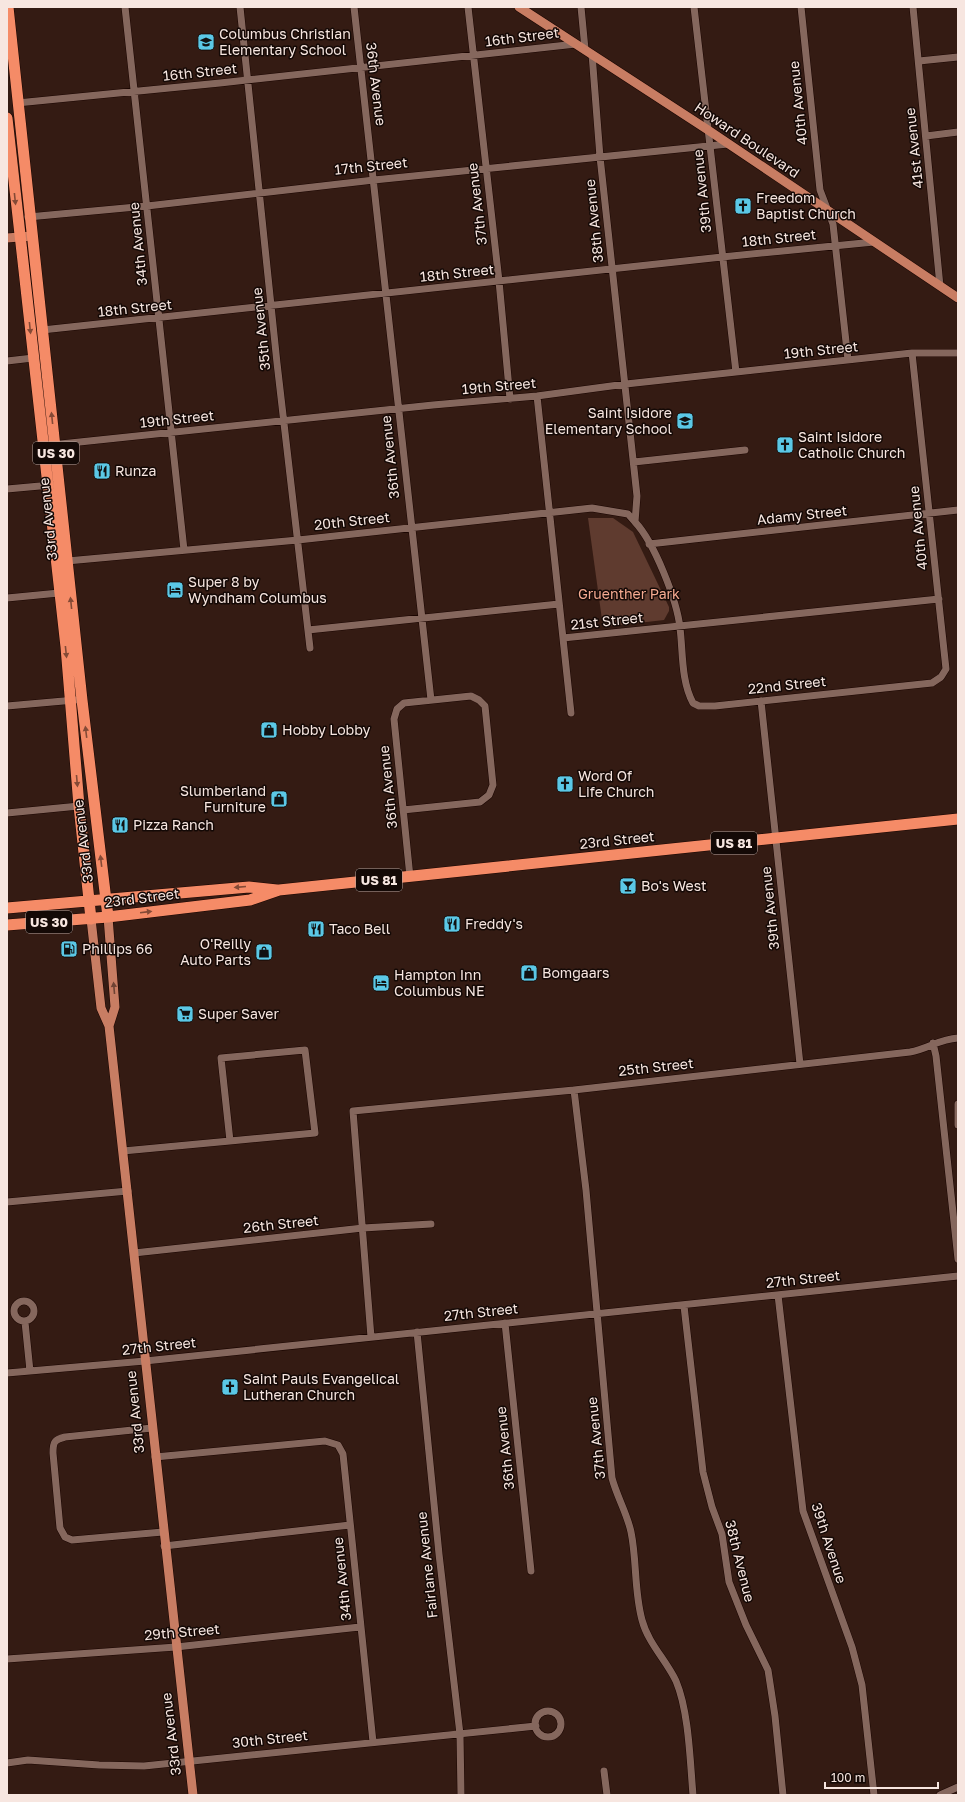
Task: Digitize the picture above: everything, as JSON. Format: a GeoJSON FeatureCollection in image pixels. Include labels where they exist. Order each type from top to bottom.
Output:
{"type":"FeatureCollection","features":[{"type":"Feature","properties":{"kind":"highway","name":"33rd Avenue"},"geometry":{"type":"LineString","coordinates":[[8,7],[17,103],[67,561],[76,700],[79,806],[91,918]]}},
{"type":"Feature","properties":{"kind":"highway","name":"33rd Avenue"},"geometry":{"type":"LineString","coordinates":[[7,118],[59,593],[108,917]]}},
{"type":"Feature","properties":{"kind":"highway","name":"23rd Street"},"geometry":{"type":"LineString","coordinates":[[7,908],[249,887],[279,890],[958,819]]}},
{"type":"Feature","properties":{"kind":"highway","name":"23rd Street"},"geometry":{"type":"LineString","coordinates":[[7,925],[108,917],[250,900],[279,890]]}},
{"type":"Feature","properties":{"kind":"main road","name":"Howard Boulevard"},"geometry":{"type":"LineString","coordinates":[[519,7],[708,130],[958,298]]}},
{"type":"Feature","properties":{"kind":"main road"},"geometry":{"type":"LineString","coordinates":[[7,238],[32,236]]}},
{"type":"Feature","properties":{"kind":"main road","name":"33rd Avenue"},"geometry":{"type":"LineString","coordinates":[[108,917],[115,1007],[109,1026]]}},
{"type":"Feature","properties":{"kind":"main road","name":"33rd Avenue"},"geometry":{"type":"LineString","coordinates":[[91,918],[101,1008],[109,1026],[128,1191],[164,1546],[193,1795]]}},
{"type":"Feature","properties":{"kind":"street","name":"34th Avenue"},"geometry":{"type":"LineString","coordinates":[[125,7],[184,550]]}},
{"type":"Feature","properties":{"kind":"street","name":"35th Avenue"},"geometry":{"type":"LineString","coordinates":[[240,7],[271,307],[310,648]]}},
{"type":"Feature","properties":{"kind":"street","name":"36th Avenue"},"geometry":{"type":"LineString","coordinates":[[354,7],[431,700],[404,703],[397,709],[394,719],[410,877]]}},
{"type":"Feature","properties":{"kind":"street","name":"37th Avenue"},"geometry":{"type":"LineString","coordinates":[[468,7],[499,281],[510,399]]}},
{"type":"Feature","properties":{"kind":"street","name":"38th Avenue"},"geometry":{"type":"LineString","coordinates":[[581,7],[588,52],[626,384],[637,496],[635,522]]}},
{"type":"Feature","properties":{"kind":"street","name":"39th Avenue"},"geometry":{"type":"LineString","coordinates":[[694,7],[736,372]]}},
{"type":"Feature","properties":{"kind":"street","name":"40th Avenue"},"geometry":{"type":"LineString","coordinates":[[801,7],[820,190],[833,224],[848,360]]}},
{"type":"Feature","properties":{"kind":"street","name":"41st Avenue"},"geometry":{"type":"LineString","coordinates":[[913,7],[940,286]]}},
{"type":"Feature","properties":{"kind":"street","name":"16th Street"},"geometry":{"type":"LineString","coordinates":[[17,103],[248,80],[576,44]]}},
{"type":"Feature","properties":{"kind":"street"},"geometry":{"type":"LineString","coordinates":[[919,61],[958,57]]}},
{"type":"Feature","properties":{"kind":"street"},"geometry":{"type":"LineString","coordinates":[[926,136],[958,132]]}},
{"type":"Feature","properties":{"kind":"street","name":"17th Street"},"geometry":{"type":"LineString","coordinates":[[18,219],[486,168],[728,144]]}},
{"type":"Feature","properties":{"kind":"street","name":"18th Street"},"geometry":{"type":"LineString","coordinates":[[42,330],[160,319],[499,281],[874,242]]}},
{"type":"Feature","properties":{"kind":"street","name":"40th Avenue"},"geometry":{"type":"LineString","coordinates":[[912,353],[946,669],[936,681],[921,684]]}},
{"type":"Feature","properties":{"kind":"street","name":"19th Street"},"geometry":{"type":"LineString","coordinates":[[43,446],[398,409],[510,399],[626,384],[912,353],[958,353]]}},
{"type":"Feature","properties":{"kind":"street"},"geometry":{"type":"LineString","coordinates":[[7,361],[33,358]]}},
{"type":"Feature","properties":{"kind":"street"},"geometry":{"type":"LineString","coordinates":[[537,396],[559,604]]}},
{"type":"Feature","properties":{"kind":"street"},"geometry":{"type":"LineString","coordinates":[[634,462],[744,450]]}},
{"type":"Feature","properties":{"kind":"street"},"geometry":{"type":"LineString","coordinates":[[7,489],[59,484]]}},
{"type":"Feature","properties":{"kind":"street","name":"20th Street"},"geometry":{"type":"LineString","coordinates":[[67,561],[298,540],[592,508],[628,514],[635,522]]}},
{"type":"Feature","properties":{"kind":"street","name":"Adamy Street"},"geometry":{"type":"LineString","coordinates":[[649,544],[958,510]]}},
{"type":"Feature","properties":{"kind":"street","name":"22nd Street"},"geometry":{"type":"LineString","coordinates":[[635,522],[641,528],[676,601],[686,686],[693,703],[699,706],[761,701],[921,684]]}},
{"type":"Feature","properties":{"kind":"street"},"geometry":{"type":"LineString","coordinates":[[7,598],[59,593]]}},
{"type":"Feature","properties":{"kind":"street","name":"21st Street"},"geometry":{"type":"LineString","coordinates":[[308,630],[559,604],[563,638],[939,599]]}},
{"type":"Feature","properties":{"kind":"street"},"geometry":{"type":"LineString","coordinates":[[563,638],[571,713]]}},
{"type":"Feature","properties":{"kind":"street"},"geometry":{"type":"LineString","coordinates":[[404,810],[480,802],[489,795],[493,785],[485,706],[479,700],[471,696],[431,700]]}},
{"type":"Feature","properties":{"kind":"street"},"geometry":{"type":"LineString","coordinates":[[7,706],[76,700]]}},
{"type":"Feature","properties":{"kind":"street","name":"39th Avenue"},"geometry":{"type":"LineString","coordinates":[[761,701],[800,1064]]}},
{"type":"Feature","properties":{"kind":"street"},"geometry":{"type":"LineString","coordinates":[[7,814],[79,806]]}},
{"type":"Feature","properties":{"kind":"street","name":"25th Street"},"geometry":{"type":"LineString","coordinates":[[364,1228],[353,1111],[574,1090],[910,1052],[922,1050],[945,1039],[958,1038]]}},
{"type":"Feature","properties":{"kind":"street"},"geometry":{"type":"LineString","coordinates":[[933,1044],[936,1056],[958,1259]]}},
{"type":"Feature","properties":{"kind":"street"},"geometry":{"type":"LineString","coordinates":[[123,1152],[230,1141],[315,1132],[305,1050],[221,1058],[230,1141]]}},
{"type":"Feature","properties":{"kind":"street","name":"37th Avenue"},"geometry":{"type":"LineString","coordinates":[[574,1090],[586,1190],[612,1478],[624,1508],[631,1533],[642,1620],[649,1638],[675,1680],[682,1700],[688,1740],[693,1795]]}},
{"type":"Feature","properties":{"kind":"street"},"geometry":{"type":"LineString","coordinates":[[944,1128],[958,1125],[958,1104]]}},
{"type":"Feature","properties":{"kind":"street"},"geometry":{"type":"LineString","coordinates":[[7,1202],[128,1191]]}},
{"type":"Feature","properties":{"kind":"street","name":"26th Street"},"geometry":{"type":"LineString","coordinates":[[134,1253],[364,1228],[431,1224]]}},
{"type":"Feature","properties":{"kind":"street"},"geometry":{"type":"LineString","coordinates":[[364,1228],[371,1337]]}},
{"type":"Feature","properties":{"kind":"street","name":"27th Street"},"geometry":{"type":"LineString","coordinates":[[7,1374],[684,1306],[958,1276]]}},
{"type":"Feature","properties":{"kind":"street","name":"39th Avenue"},"geometry":{"type":"LineString","coordinates":[[778,1295],[803,1511],[852,1647],[862,1685],[874,1795]]}},
{"type":"Feature","properties":{"kind":"street","name":"38th Avenue"},"geometry":{"type":"LineString","coordinates":[[684,1306],[704,1472],[712,1507],[722,1534],[731,1588],[746,1625],[768,1670],[775,1716],[783,1795]]}},
{"type":"Feature","properties":{"kind":"street"},"geometry":{"type":"LineString","coordinates":[[25,1322],[30,1371]]}},
{"type":"Feature","properties":{"kind":"street","name":"36th Avenue"},"geometry":{"type":"LineString","coordinates":[[505,1323],[531,1572]]}},
{"type":"Feature","properties":{"kind":"street","name":"Fairlane Avenue"},"geometry":{"type":"LineString","coordinates":[[417,1332],[439,1554],[460,1734],[461,1795]]}},
{"type":"Feature","properties":{"kind":"street"},"geometry":{"type":"LineString","coordinates":[[152,1428],[56,1439],[53,1443],[53,1454],[60,1528],[66,1537],[72,1540],[163,1532]]}},
{"type":"Feature","properties":{"kind":"street","name":"34th Avenue"},"geometry":{"type":"LineString","coordinates":[[155,1457],[308,1442],[325,1441],[338,1445],[343,1454],[373,1742]]}},
{"type":"Feature","properties":{"kind":"street"},"geometry":{"type":"LineString","coordinates":[[164,1546],[350,1525]]}},
{"type":"Feature","properties":{"kind":"street","name":"29th Street"},"geometry":{"type":"LineString","coordinates":[[7,1659],[176,1647],[360,1628]]}},
{"type":"Feature","properties":{"kind":"street","name":"30th Street"},"geometry":{"type":"LineString","coordinates":[[7,1763],[28,1760],[99,1765],[144,1766],[536,1726]]}},
{"type":"Feature","properties":{"kind":"street"},"geometry":{"type":"LineString","coordinates":[[604,1771],[607,1795]]}},
{"type":"Feature","properties":{"kind":"street"},"geometry":{"type":"LineString","coordinates":[[940,1795],[958,1787]]}},
{"type":"Feature","properties":{"kind":"green space","name":"Gruenther Park"},"geometry":{"type":"Polygon","coordinates":[[[588,518],[613,518],[633,532],[669,607],[669,611],[664,620],[603,627],[588,518]]]}},
{"type":"Feature","properties":{"kind":"place","name":"Columbus Christian Elementary School"},"geometry":{"type":"Point","coordinates":[206,42]}},
{"type":"Feature","properties":{"kind":"place","name":"Freedom Baptist Church"},"geometry":{"type":"Point","coordinates":[743,206]}},
{"type":"Feature","properties":{"kind":"place","name":"Saint Isidore Elementary School"},"geometry":{"type":"Point","coordinates":[685,421]}},
{"type":"Feature","properties":{"kind":"place","name":"Saint Isidore Catholic Church"},"geometry":{"type":"Point","coordinates":[785,445]}},
{"type":"Feature","properties":{"kind":"place","name":"Runza"},"geometry":{"type":"Point","coordinates":[102,471]}},
{"type":"Feature","properties":{"kind":"place","name":"Super 8 by Wyndham Columbus"},"geometry":{"type":"Point","coordinates":[175,590]}},
{"type":"Feature","properties":{"kind":"place","name":"Hobby Lobby"},"geometry":{"type":"Point","coordinates":[269,730]}},
{"type":"Feature","properties":{"kind":"place","name":"Word Of Life Church"},"geometry":{"type":"Point","coordinates":[565,784]}},
{"type":"Feature","properties":{"kind":"place","name":"Slumberland Furniture"},"geometry":{"type":"Point","coordinates":[279,799]}},
{"type":"Feature","properties":{"kind":"place","name":"Pizza Ranch"},"geometry":{"type":"Point","coordinates":[120,825]}},
{"type":"Feature","properties":{"kind":"place","name":"Bo's West"},"geometry":{"type":"Point","coordinates":[628,886]}},
{"type":"Feature","properties":{"kind":"place","name":"Freddy's"},"geometry":{"type":"Point","coordinates":[452,924]}},
{"type":"Feature","properties":{"kind":"place","name":"Taco Bell"},"geometry":{"type":"Point","coordinates":[316,929]}},
{"type":"Feature","properties":{"kind":"place","name":"Phillips 66"},"geometry":{"type":"Point","coordinates":[69,949]}},
{"type":"Feature","properties":{"kind":"place","name":"O'Reilly Auto Parts"},"geometry":{"type":"Point","coordinates":[264,952]}},
{"type":"Feature","properties":{"kind":"place","name":"Bomgaars"},"geometry":{"type":"Point","coordinates":[529,973]}},
{"type":"Feature","properties":{"kind":"place","name":"Hampton Inn Columbus NE"},"geometry":{"type":"Point","coordinates":[381,983]}},
{"type":"Feature","properties":{"kind":"place","name":"Super Saver"},"geometry":{"type":"Point","coordinates":[185,1014]}},
{"type":"Feature","properties":{"kind":"place","name":"Saint Pauls Evangelical Lutheran Church"},"geometry":{"type":"Point","coordinates":[230,1387]}}]}
